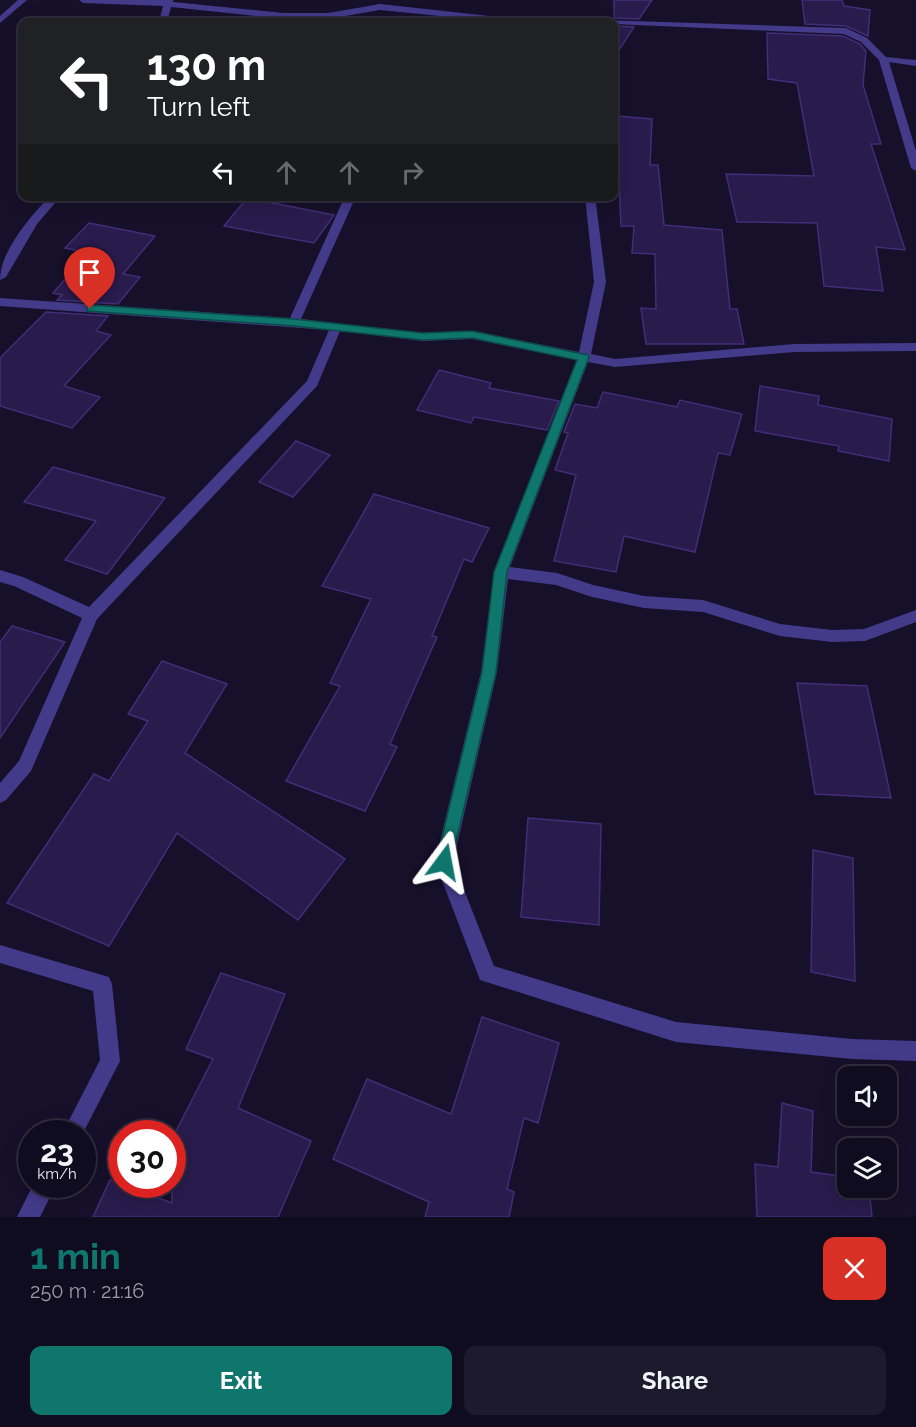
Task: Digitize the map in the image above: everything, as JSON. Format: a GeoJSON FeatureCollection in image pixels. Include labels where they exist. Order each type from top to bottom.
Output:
{"type":"FeatureCollection","features":[{"type":"Feature","properties":{"kind":"street"},"geometry":{"type":"LineString","coordinates":[[0,20],[23,0]]}},
{"type":"Feature","properties":{"kind":"street"},"geometry":{"type":"LineString","coordinates":[[83,0],[167,2],[283,16],[328,16],[382,3],[489,18]]}},
{"type":"Feature","properties":{"kind":"street"},"geometry":{"type":"LineString","coordinates":[[165,18],[167,2]]}},
{"type":"Feature","properties":{"kind":"street"},"geometry":{"type":"LineString","coordinates":[[376,18],[382,3]]}},
{"type":"Feature","properties":{"kind":"street"},"geometry":{"type":"LineString","coordinates":[[618,23],[846,31],[864,40],[883,59],[916,168]]}},
{"type":"Feature","properties":{"kind":"street"},"geometry":{"type":"LineString","coordinates":[[883,59],[916,63]]}},
{"type":"Feature","properties":{"kind":"street"},"geometry":{"type":"LineString","coordinates":[[0,278],[32,222],[51,201]]}},
{"type":"Feature","properties":{"kind":"street"},"geometry":{"type":"LineString","coordinates":[[294,322],[349,201]]}},
{"type":"Feature","properties":{"kind":"street"},"geometry":{"type":"LineString","coordinates":[[591,201],[600,282],[584,357],[501,572],[489,672],[444,862],[487,974],[676,1032],[852,1049],[916,1051]]}},
{"type":"Feature","properties":{"kind":"street"},"geometry":{"type":"LineString","coordinates":[[0,302],[294,322],[423,337],[472,335],[615,363],[795,348],[916,347]]}},
{"type":"Feature","properties":{"kind":"street"},"geometry":{"type":"LineString","coordinates":[[0,795],[26,766],[91,615],[313,383],[336,327]]}},
{"type":"Feature","properties":{"kind":"street"},"geometry":{"type":"LineString","coordinates":[[501,572],[557,579],[592,591],[644,602],[703,606],[780,630],[832,636],[865,635],[916,616]]}},
{"type":"Feature","properties":{"kind":"street"},"geometry":{"type":"LineString","coordinates":[[0,576],[18,581],[91,615]]}},
{"type":"Feature","properties":{"kind":"street"},"geometry":{"type":"LineString","coordinates":[[0,954],[102,984],[110,1061],[79,1120]]}},
{"type":"Feature","properties":{"kind":"street"},"geometry":{"type":"LineString","coordinates":[[28,1217],[38,1198]]}},
{"type":"Feature","properties":{"kind":"building"},"geometry":{"type":"Polygon","coordinates":[[[614,0],[652,0],[639,19],[614,18],[614,0]]]}},
{"type":"Feature","properties":{"kind":"building"},"geometry":{"type":"Polygon","coordinates":[[[802,0],[842,0],[844,6],[870,10],[868,36],[846,26],[805,24],[802,0]]]}},
{"type":"Feature","properties":{"kind":"building"},"geometry":{"type":"Polygon","coordinates":[[[618,26],[634,27],[618,52],[618,26]]]}},
{"type":"Feature","properties":{"kind":"building"},"geometry":{"type":"Polygon","coordinates":[[[767,33],[843,36],[860,44],[866,51],[863,85],[881,144],[871,144],[905,250],[876,247],[883,291],[824,286],[817,223],[737,222],[726,174],[814,176],[797,83],[768,79],[767,33]]]}},
{"type":"Feature","properties":{"kind":"building"},"geometry":{"type":"Polygon","coordinates":[[[618,116],[652,119],[650,165],[658,165],[664,225],[722,230],[730,309],[737,309],[744,344],[646,344],[641,308],[656,309],[655,254],[632,253],[634,226],[621,226],[618,116]]]}},
{"type":"Feature","properties":{"kind":"building"},"geometry":{"type":"Polygon","coordinates":[[[245,201],[262,201],[334,215],[314,243],[224,226],[245,201]]]}},
{"type":"Feature","properties":{"kind":"building"},"geometry":{"type":"Polygon","coordinates":[[[89,223],[155,236],[123,274],[140,277],[118,304],[57,300],[62,295],[53,293],[88,253],[65,248],[89,223]]]}},
{"type":"Feature","properties":{"kind":"building"},"geometry":{"type":"Polygon","coordinates":[[[46,312],[108,316],[96,331],[111,335],[64,386],[100,397],[72,428],[0,406],[0,358],[46,312]]]}},
{"type":"Feature","properties":{"kind":"building"},"geometry":{"type":"Polygon","coordinates":[[[439,370],[491,383],[489,388],[559,401],[547,430],[474,417],[471,423],[417,410],[439,370]]]}},
{"type":"Feature","properties":{"kind":"building"},"geometry":{"type":"Polygon","coordinates":[[[760,386],[819,396],[818,405],[892,419],[889,461],[838,451],[839,446],[755,431],[760,386]]]}},
{"type":"Feature","properties":{"kind":"building"},"geometry":{"type":"Polygon","coordinates":[[[603,392],[677,407],[680,400],[742,414],[730,455],[718,453],[695,552],[624,536],[616,572],[554,561],[576,475],[555,470],[568,433],[564,432],[575,404],[597,408],[603,392]]]}},
{"type":"Feature","properties":{"kind":"building"},"geometry":{"type":"Polygon","coordinates":[[[296,441],[330,455],[293,497],[259,482],[296,441]]]}},
{"type":"Feature","properties":{"kind":"building"},"geometry":{"type":"Polygon","coordinates":[[[53,467],[165,498],[107,574],[65,560],[96,521],[24,502],[53,467]]]}},
{"type":"Feature","properties":{"kind":"building"},"geometry":{"type":"Polygon","coordinates":[[[374,494],[489,528],[472,562],[464,559],[432,636],[437,637],[390,744],[397,747],[365,811],[286,781],[340,686],[330,683],[371,599],[322,586],[374,494]]]}},
{"type":"Feature","properties":{"kind":"building"},"geometry":{"type":"Polygon","coordinates":[[[12,626],[65,642],[0,738],[0,642],[12,626]]]}},
{"type":"Feature","properties":{"kind":"building"},"geometry":{"type":"Polygon","coordinates":[[[162,661],[227,684],[185,753],[345,859],[298,920],[177,833],[109,946],[7,903],[94,774],[109,781],[148,721],[128,714],[162,661]]]}},
{"type":"Feature","properties":{"kind":"building"},"geometry":{"type":"Polygon","coordinates":[[[797,683],[867,686],[891,798],[815,794],[797,683]]]}},
{"type":"Feature","properties":{"kind":"building"},"geometry":{"type":"Polygon","coordinates":[[[528,818],[601,824],[599,925],[521,917],[528,818]]]}},
{"type":"Feature","properties":{"kind":"building"},"geometry":{"type":"Polygon","coordinates":[[[813,850],[853,858],[855,981],[811,972],[813,850]]]}},
{"type":"Feature","properties":{"kind":"building"},"geometry":{"type":"Polygon","coordinates":[[[221,973],[285,994],[238,1108],[311,1141],[278,1217],[93,1217],[108,1184],[108,1198],[159,1198],[172,1203],[172,1198],[186,1198],[186,1120],[182,1120],[213,1059],[186,1049],[221,973]]]}},
{"type":"Feature","properties":{"kind":"building"},"geometry":{"type":"Polygon","coordinates":[[[482,1017],[559,1043],[538,1123],[524,1118],[507,1189],[514,1192],[509,1217],[425,1217],[429,1202],[333,1159],[367,1079],[451,1114],[482,1017]]]}},
{"type":"Feature","properties":{"kind":"building"},"geometry":{"type":"Polygon","coordinates":[[[782,1103],[813,1111],[811,1172],[837,1176],[837,1198],[870,1198],[872,1217],[757,1217],[755,1164],[778,1167],[782,1103]]]}},
{"type":"Feature","properties":{"kind":"route"},"geometry":{"type":"LineString","coordinates":[[90,309],[294,322],[423,337],[472,335],[584,357],[501,572],[489,672],[444,862]]}}]}
